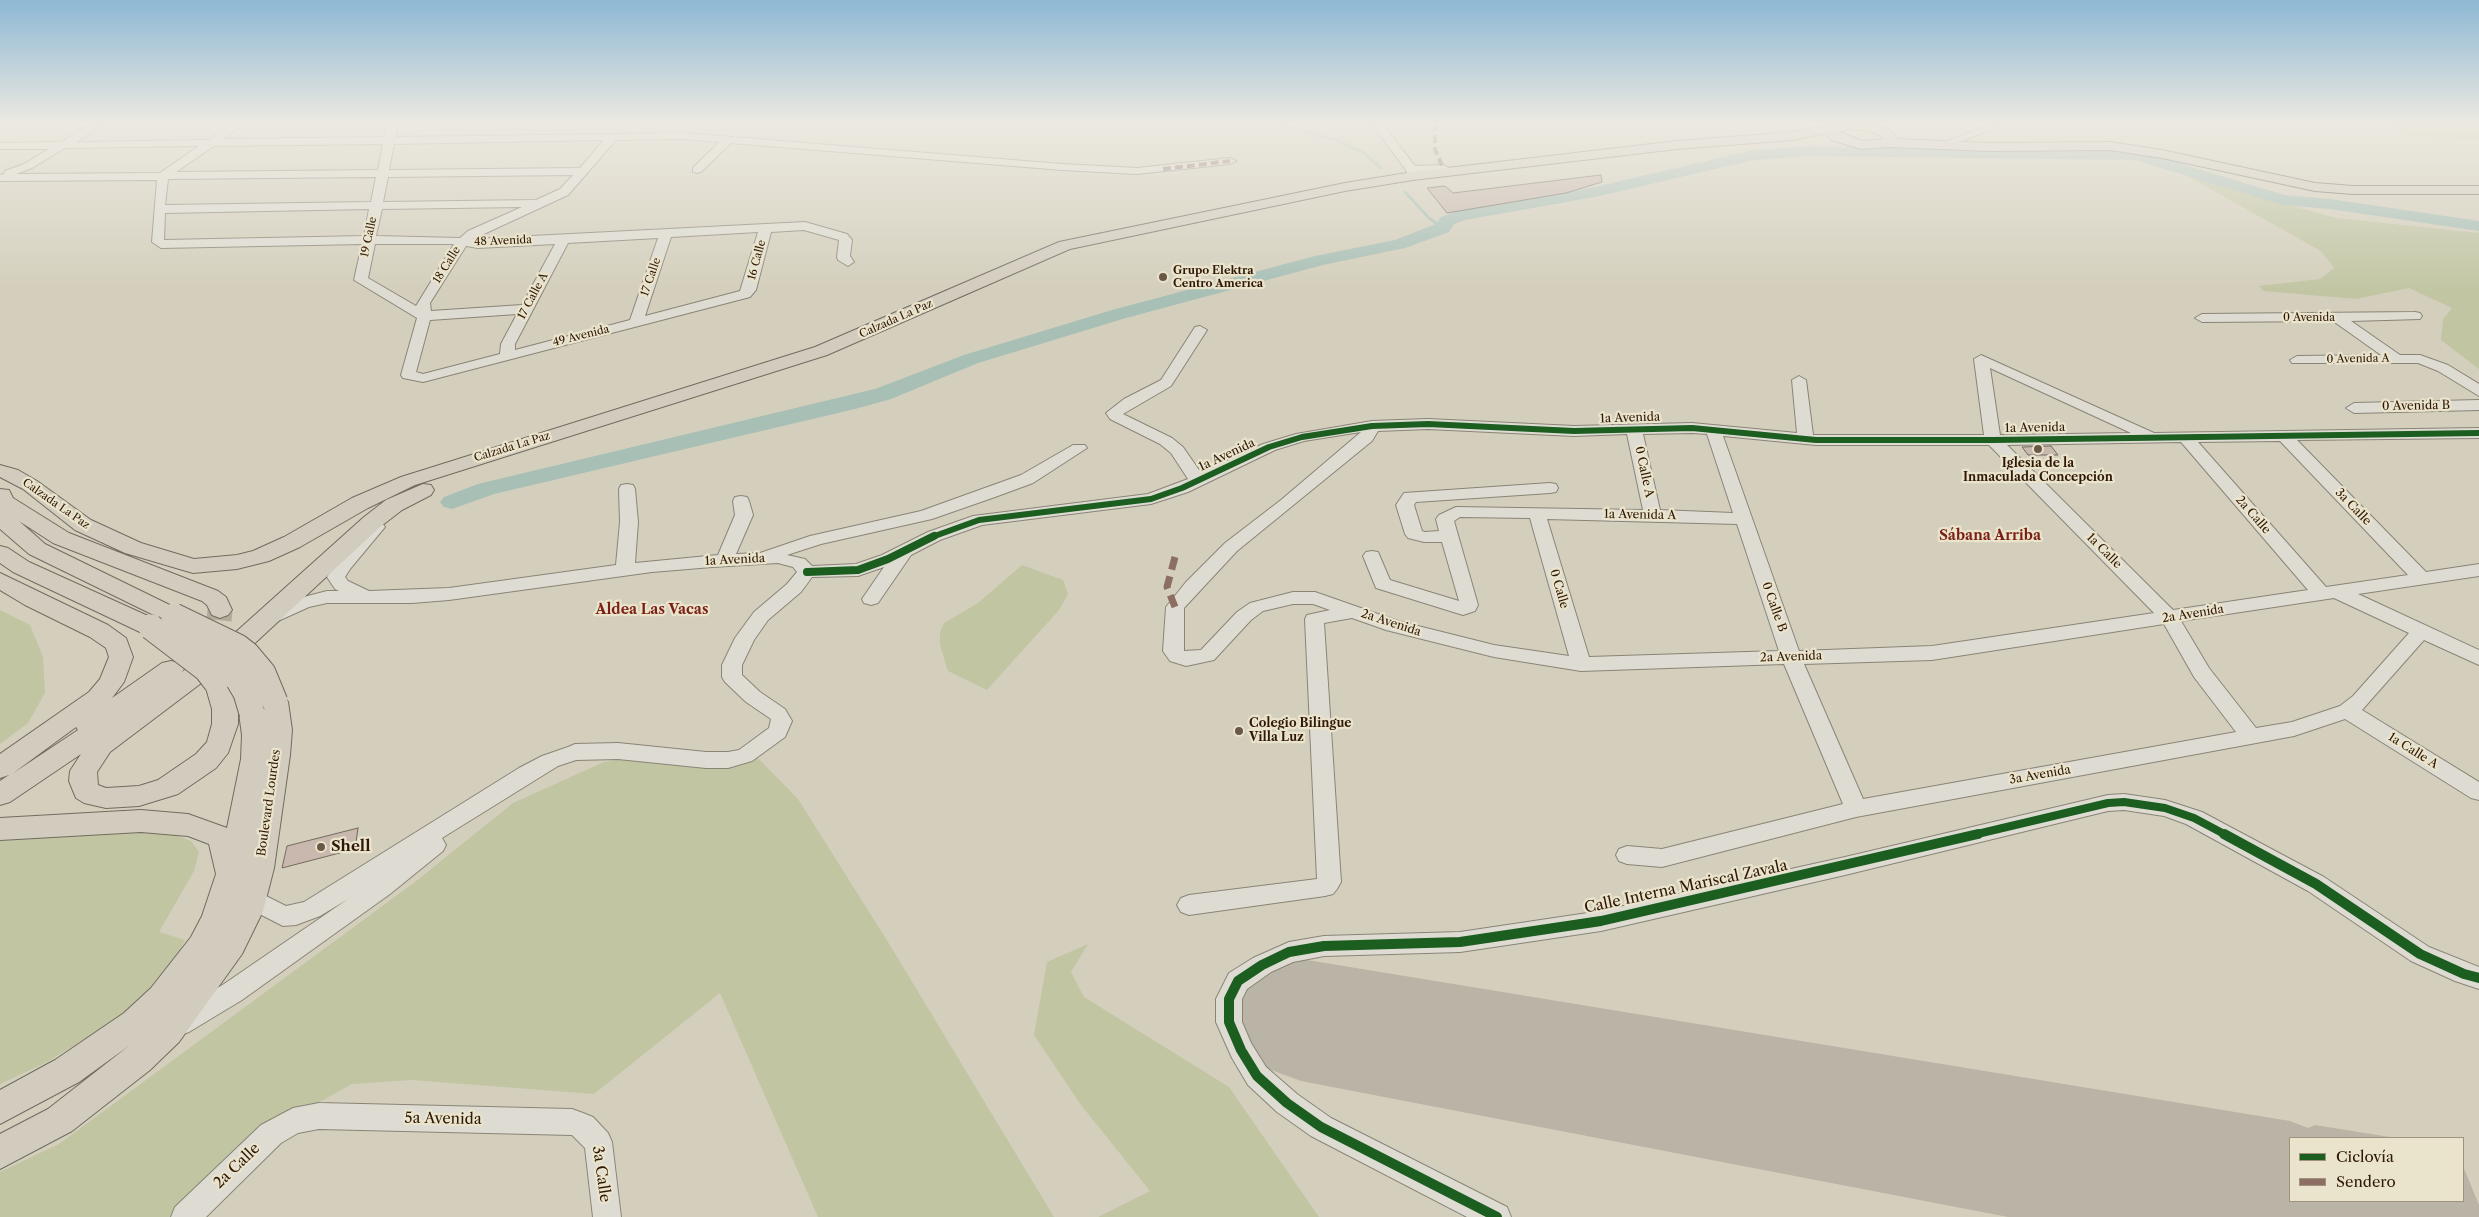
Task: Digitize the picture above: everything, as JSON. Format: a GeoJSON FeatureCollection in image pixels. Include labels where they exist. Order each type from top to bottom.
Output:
{"type":"FeatureCollection","features":[{"type":"Feature","properties":{"kind":"main road","name":"Calzada La Paz"},"geometry":{"type":"LineString","coordinates":[[0,471],[11,474],[30,485],[83,525],[133,548],[175,562],[204,566],[237,562],[262,556],[292,542],[360,503],[430,473],[830,348],[1065,245],[1379,180]]}},
{"type":"Feature","properties":{"kind":"main road","name":"Calzada La Paz"},"geometry":{"type":"LineString","coordinates":[[440,482],[394,505],[266,619],[241,634],[368,513],[408,490],[440,482],[820,360],[860,344],[1049,259],[1098,244],[1382,186],[1433,180]]}},
{"type":"Feature","properties":{"kind":"main road"},"geometry":{"type":"LineString","coordinates":[[2282,180],[2315,187],[2352,190],[2479,190]]}},
{"type":"Feature","properties":{"kind":"main road"},"geometry":{"type":"LineString","coordinates":[[2305,180],[2321,183],[2479,186]]}},
{"type":"Feature","properties":{"kind":"main road"},"geometry":{"type":"LineString","coordinates":[[2,498],[61,538],[210,596],[218,602],[220,610]]}},
{"type":"Feature","properties":{"kind":"main road","name":"Boulevard Lourdes"},"geometry":{"type":"LineString","coordinates":[[0,1108],[67,1072],[135,1023],[162,998],[202,946],[217,918],[231,874],[253,770],[255,735],[264,707],[263,673],[247,654],[238,647],[37,549],[10,526],[2,498]]}},
{"type":"Feature","properties":{"kind":"main road","name":"Boulevard Lourdes"},"geometry":{"type":"LineString","coordinates":[[0,553],[20,567],[151,627],[190,638],[227,664],[244,688],[264,707],[279,730],[261,859],[252,900],[231,945],[167,1032],[138,1059],[84,1103],[36,1134],[0,1152]]}},
{"type":"Feature","properties":{"kind":"main road"},"geometry":{"type":"LineString","coordinates":[[0,580],[34,600],[99,631],[117,644],[121,657],[116,674],[98,698],[0,768]]}},
{"type":"Feature","properties":{"kind":"main road"},"geometry":{"type":"LineString","coordinates":[[0,785],[48,755],[194,672],[206,669],[151,627]]}},
{"type":"Feature","properties":{"kind":"main road"},"geometry":{"type":"LineString","coordinates":[[194,672],[222,694],[225,724],[219,746],[206,762],[168,787],[139,796],[106,798],[94,796],[86,791],[83,782],[84,771],[101,745],[194,672]]}},
{"type":"Feature","properties":{"kind":"main road"},"geometry":{"type":"LineString","coordinates":[[0,795],[194,672]]}},
{"type":"Feature","properties":{"kind":"main road"},"geometry":{"type":"LineString","coordinates":[[0,829],[142,821],[188,825],[206,830],[220,837],[226,850],[231,874]]}},
{"type":"Feature","properties":{"kind":"street"},"geometry":{"type":"LineString","coordinates":[[162,180],[158,209],[541,203]]}},
{"type":"Feature","properties":{"kind":"street","name":"19 Calle"},"geometry":{"type":"LineString","coordinates":[[381,180],[361,280],[424,316]]}},
{"type":"Feature","properties":{"kind":"street","name":"18 Calle"},"geometry":{"type":"LineString","coordinates":[[415,378],[408,375],[424,316],[423,303],[462,242],[472,234],[564,192],[574,180]]}},
{"type":"Feature","properties":{"kind":"street","name":"48 Avenida"},"geometry":{"type":"LineString","coordinates":[[158,209],[158,242],[161,244],[368,240],[478,244],[804,226],[844,238],[846,240],[843,257],[848,262]]}},
{"type":"Feature","properties":{"kind":"street","name":"16 Calle"},"geometry":{"type":"LineString","coordinates":[[747,292],[766,227]]}},
{"type":"Feature","properties":{"kind":"street","name":"17 Calle"},"geometry":{"type":"LineString","coordinates":[[636,322],[666,233]]}},
{"type":"Feature","properties":{"kind":"street","name":"17 Calle A"},"geometry":{"type":"LineString","coordinates":[[508,355],[508,344],[564,239]]}},
{"type":"Feature","properties":{"kind":"street","name":"49 Avenida"},"geometry":{"type":"LineString","coordinates":[[415,378],[423,378],[747,292]]}},
{"type":"Feature","properties":{"kind":"street"},"geometry":{"type":"LineString","coordinates":[[424,316],[527,309]]}},
{"type":"Feature","properties":{"kind":"street","name":"0 Avenida"},"geometry":{"type":"LineString","coordinates":[[2202,318],[2415,316]]}},
{"type":"Feature","properties":{"kind":"street"},"geometry":{"type":"LineString","coordinates":[[2338,318],[2395,358]]}},
{"type":"Feature","properties":{"kind":"street"},"geometry":{"type":"LineString","coordinates":[[1198,481],[1178,450],[1166,441],[1115,416],[1114,413],[1129,402],[1166,383],[1200,330]]}},
{"type":"Feature","properties":{"kind":"street","name":"0 Avenida A"},"geometry":{"type":"LineString","coordinates":[[2297,360],[2395,358],[2420,360]]}},
{"type":"Feature","properties":{"kind":"street"},"geometry":{"type":"LineString","coordinates":[[1993,440],[1981,360],[2154,438]]}},
{"type":"Feature","properties":{"kind":"street"},"geometry":{"type":"LineString","coordinates":[[2420,360],[2443,368],[2479,391]]}},
{"type":"Feature","properties":{"kind":"street"},"geometry":{"type":"LineString","coordinates":[[1799,380],[1806,439]]}},
{"type":"Feature","properties":{"kind":"street","name":"0 Avenida B"},"geometry":{"type":"LineString","coordinates":[[2354,408],[2479,405]]}},
{"type":"Feature","properties":{"kind":"street","name":"1a Avenida"},"geometry":{"type":"LineString","coordinates":[[266,619],[303,603],[322,598],[412,597],[449,594],[625,570],[725,560],[762,557],[799,563],[807,572],[858,570],[934,536],[979,520],[1151,499],[1198,481],[1269,447],[1302,437],[1372,426],[1428,424],[1574,431],[1712,429],[1806,439],[1993,440],[2479,433]]}},
{"type":"Feature","properties":{"kind":"street","name":"2a Avenida"},"geometry":{"type":"LineString","coordinates":[[1372,426],[1366,438],[1287,504],[1231,547],[1192,586],[1175,608],[1173,650],[1177,656],[1186,659],[1207,655],[1244,616],[1257,607],[1293,598],[1315,598],[1393,626],[1494,651],[1581,664],[1932,653],[2170,618],[2328,592],[2477,572]]}},
{"type":"Feature","properties":{"kind":"street","name":"0 Calle A"},"geometry":{"type":"LineString","coordinates":[[1634,429],[1653,515]]}},
{"type":"Feature","properties":{"kind":"street","name":"0 Calle B"},"geometry":{"type":"LineString","coordinates":[[1712,429],[1791,657],[1856,809]]}},
{"type":"Feature","properties":{"kind":"street","name":"3a Calle"},"geometry":{"type":"LineString","coordinates":[[2283,435],[2422,579]]}},
{"type":"Feature","properties":{"kind":"street","name":"2a Calle"},"geometry":{"type":"LineString","coordinates":[[2185,437],[2328,592],[2421,631],[2479,658]]}},
{"type":"Feature","properties":{"kind":"street","name":"1a Calle"},"geometry":{"type":"LineString","coordinates":[[1993,440],[2170,618],[2201,672],[2251,737]]}},
{"type":"Feature","properties":{"kind":"street"},"geometry":{"type":"LineString","coordinates":[[762,557],[816,540],[926,514],[989,493],[1027,479],[1079,448]]}},
{"type":"Feature","properties":{"kind":"street"},"geometry":{"type":"LineString","coordinates":[[1372,556],[1382,584],[1454,608],[1463,609],[1468,607],[1469,604],[1448,536],[1424,537],[1414,534],[1405,505],[1410,497],[1550,488]]}},
{"type":"Feature","properties":{"kind":"street"},"geometry":{"type":"LineString","coordinates":[[625,570],[630,522],[627,489]]}},
{"type":"Feature","properties":{"kind":"street"},"geometry":{"type":"LineString","coordinates":[[725,560],[744,514],[741,501]]}},
{"type":"Feature","properties":{"kind":"street","name":"1a Avenida"},"geometry":{"type":"LineString","coordinates":[[374,597],[344,587],[338,582],[336,577],[394,505]]}},
{"type":"Feature","properties":{"kind":"street","name":"1a Avenida A"},"geometry":{"type":"LineString","coordinates":[[1448,536],[1445,518],[1456,512],[1653,515],[1742,519]]}},
{"type":"Feature","properties":{"kind":"street","name":"0 Calle"},"geometry":{"type":"LineString","coordinates":[[1537,514],[1581,664]]}},
{"type":"Feature","properties":{"kind":"street"},"geometry":{"type":"LineString","coordinates":[[871,599],[904,550]]}},
{"type":"Feature","properties":{"kind":"street"},"geometry":{"type":"LineString","coordinates":[[252,900],[283,916],[296,915],[312,909],[539,767],[575,752],[598,750],[706,760],[728,760],[745,756],[778,732],[782,724],[781,717],[753,697],[732,677],[732,665],[744,638],[761,616],[794,588],[807,572]]}},
{"type":"Feature","properties":{"kind":"street"},"geometry":{"type":"LineString","coordinates":[[1189,905],[1325,887],[1329,882],[1314,619],[1355,612]]}},
{"type":"Feature","properties":{"kind":"street","name":"3a Avenida"},"geometry":{"type":"LineString","coordinates":[[1627,855],[1662,858],[1856,809],[2294,729],[2347,710],[2360,701],[2421,631]]}},
{"type":"Feature","properties":{"kind":"street","name":"1a Calle A"},"geometry":{"type":"LineString","coordinates":[[2347,710],[2479,792]]}},
{"type":"Feature","properties":{"kind":"street"},"geometry":{"type":"LineString","coordinates":[[167,1032],[233,992],[382,887],[509,786]]}},
{"type":"Feature","properties":{"kind":"street","name":"Calle Interna Mariscal Zavala"},"geometry":{"type":"LineString","coordinates":[[1497,1217],[1321,1126],[1287,1103],[1257,1076],[1241,1050],[1229,1022],[1229,999],[1238,981],[1262,965],[1289,952],[1324,946],[1460,942],[1600,921],[1845,866],[2108,803],[2124,802],[2166,808],[2194,818],[2308,879],[2420,954],[2464,974],[2479,978]]}},
{"type":"Feature","properties":{"kind":"street","name":"5a Avenida"},"geometry":{"type":"LineString","coordinates":[[293,1121],[319,1116],[572,1122],[583,1126],[592,1133]]}},
{"type":"Feature","properties":{"kind":"street","name":"2a Calle"},"geometry":{"type":"LineString","coordinates":[[185,1217],[271,1134],[293,1121]]}},
{"type":"Feature","properties":{"kind":"street","name":"3a Calle"},"geometry":{"type":"LineString","coordinates":[[592,1133],[598,1142],[607,1217]]}},
{"type":"Feature","properties":{"kind":"green space"},"geometry":{"type":"Polygon","coordinates":[[[2194,180],[2205,180],[2336,218],[2479,233],[2479,369],[2441,340],[2443,319],[2452,308],[2409,288],[2356,299],[2264,291],[2259,286],[2320,279],[2334,268],[2321,251],[2194,180]]]}},
{"type":"Feature","properties":{"kind":"green space"},"geometry":{"type":"Polygon","coordinates":[[[1022,565],[1063,580],[1068,594],[1059,610],[987,690],[948,671],[940,645],[940,632],[944,623],[978,603],[1022,565]]]}},
{"type":"Feature","properties":{"kind":"green space"},"geometry":{"type":"Polygon","coordinates":[[[0,610],[30,625],[43,657],[45,693],[28,723],[0,744],[0,610]]]}},
{"type":"Feature","properties":{"kind":"green space"},"geometry":{"type":"Polygon","coordinates":[[[689,751],[751,751],[798,799],[888,942],[1054,1217],[818,1217],[720,993],[594,1094],[412,1080],[352,1084],[302,1112],[187,1217],[0,1217],[0,1172],[59,1144],[415,882],[513,803],[604,762],[689,751]]]}},
{"type":"Feature","properties":{"kind":"green space"},"geometry":{"type":"Polygon","coordinates":[[[140,833],[173,834],[191,841],[199,852],[194,871],[159,932],[185,940],[169,970],[141,1005],[45,1063],[0,1084],[0,840],[140,833]]]}},
{"type":"Feature","properties":{"kind":"green space"},"geometry":{"type":"Polygon","coordinates":[[[1088,944],[1071,972],[1084,997],[1229,1087],[1319,1217],[1098,1217],[1150,1191],[1081,1105],[1034,1035],[1047,962],[1088,944]]]}},
{"type":"Feature","properties":{"kind":"building"},"geometry":{"type":"Polygon","coordinates":[[[1562,180],[1602,180],[1602,182],[1566,193],[1447,213],[1427,188],[1445,186],[1453,193],[1562,180]]]}},
{"type":"Feature","properties":{"kind":"building","name":"Iglesia de la Inmaculada Concepción"},"geometry":{"type":"Polygon","coordinates":[[[2051,446],[2058,455],[2028,455],[2022,447],[2051,446]]]}},
{"type":"Feature","properties":{"kind":"building","name":"Shell"},"geometry":{"type":"Polygon","coordinates":[[[358,828],[355,849],[282,868],[287,846],[358,828]]]}},
{"type":"Feature","properties":{"kind":"waterway"},"geometry":{"type":"LineString","coordinates":[[452,502],[486,489],[883,394],[971,359],[1119,314],[1321,260],[1399,244],[1443,228],[1447,221],[1461,216],[1595,192],[1647,180]]}},
{"type":"Feature","properties":{"kind":"waterway"},"geometry":{"type":"LineString","coordinates":[[2217,180],[2283,200],[2330,204],[2479,226]]}},
{"type":"Feature","properties":{"kind":"waterway"},"geometry":{"type":"LineString","coordinates":[[1405,192],[1429,218],[1443,228]]}},
{"type":"Feature","properties":{"kind":"runway"},"geometry":{"type":"LineString","coordinates":[[1301,1020],[2289,1196]]}},
{"type":"Feature","properties":{"kind":"runway"},"geometry":{"type":"LineString","coordinates":[[2321,1202],[2406,1217]]}},
{"type":"Feature","properties":{"kind":"tunnel"},"geometry":{"type":"LineString","coordinates":[[199,649],[218,631],[220,610]]}},
{"type":"Feature","properties":{"kind":"marked path"},"geometry":{"type":"LineString","coordinates":[[1175,557],[1167,587],[1175,607]]}},
{"type":"Feature","properties":{"kind":"cycle path"},"geometry":{"type":"LineString","coordinates":[[807,572],[858,570],[888,559],[934,536],[979,520],[1151,499],[1182,488],[1269,447],[1302,437],[1372,426],[1428,424],[1574,431],[1692,428],[1816,440],[1993,440],[2479,433]]}},
{"type":"Feature","properties":{"kind":"cycle path"},"geometry":{"type":"LineString","coordinates":[[1497,1217],[1321,1127],[1287,1103],[1257,1076],[1241,1050],[1229,1022],[1229,999],[1238,981],[1262,965],[1289,952],[1324,946],[1460,942],[1601,921],[1845,866],[2108,803],[2124,802],[2165,808],[2194,818],[2316,884],[2420,954],[2464,974],[2479,978]]}},
{"type":"Feature","properties":{"kind":"place","name":"Grupo Elektra Centro America"},"geometry":{"type":"Point","coordinates":[1163,277]}},
{"type":"Feature","properties":{"kind":"place","name":"Iglesia de la Inmaculada Concepción"},"geometry":{"type":"Point","coordinates":[2038,449]}},
{"type":"Feature","properties":{"kind":"place","name":"Colegio Bilingue Villa Luz"},"geometry":{"type":"Point","coordinates":[1239,731]}},
{"type":"Feature","properties":{"kind":"place","name":"Shell"},"geometry":{"type":"Point","coordinates":[321,847]}},
{"type":"Feature","properties":{"kind":"district","name":"Sábana Arriba"},"geometry":{"type":"Point","coordinates":[1990,536]}},
{"type":"Feature","properties":{"kind":"district","name":"Aldea Las Vacas"},"geometry":{"type":"Point","coordinates":[652,610]}}]}
